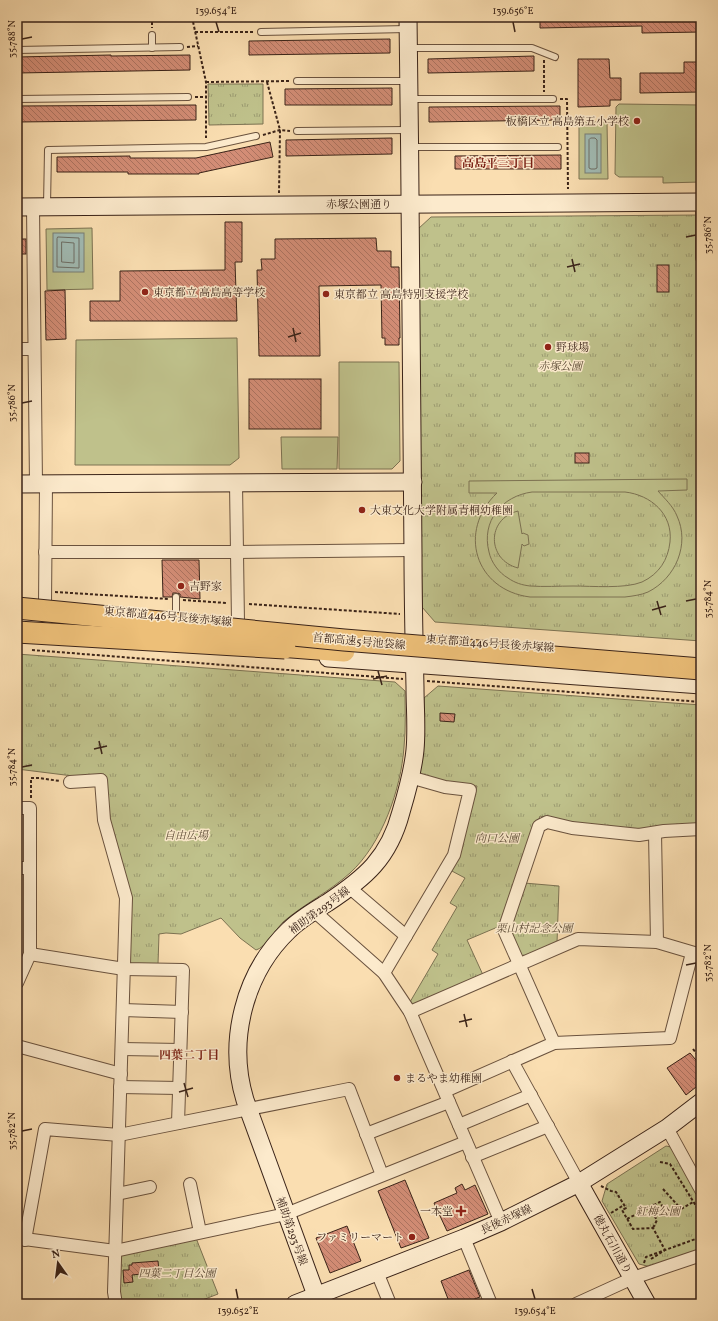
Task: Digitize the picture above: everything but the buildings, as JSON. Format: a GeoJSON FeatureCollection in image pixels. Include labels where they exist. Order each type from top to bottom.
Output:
{"type":"FeatureCollection","features":[{"type":"Feature","properties":{"kind":"highway","name":"首都高速5号池袋線"},"geometry":{"type":"LineString","coordinates":[[17,608],[344,646],[701,677]]}},
{"type":"Feature","properties":{"kind":"highway"},"geometry":{"type":"LineString","coordinates":[[17,616],[344,646]]}},
{"type":"Feature","properties":{"kind":"highway"},"geometry":{"type":"LineString","coordinates":[[17,625],[344,646]]}},
{"type":"Feature","properties":{"kind":"highway","name":"首都高速5号池袋線"},"geometry":{"type":"LineString","coordinates":[[20,640],[344,646],[701,669]]}},
{"type":"Feature","properties":{"kind":"street","name":"補助第293号線"},"geometry":{"type":"LineString","coordinates":[[316,1295],[241,1089],[238,1064],[240,1027],[246,1001],[259,969],[273,948],[290,929],[314,911],[350,888],[364,876],[373,867],[388,846],[398,825],[415,751],[408,23]]}},
{"type":"Feature","properties":{"kind":"street","name":"赤塚公園通り"},"geometry":{"type":"LineString","coordinates":[[32,207],[700,202]]}},
{"type":"Feature","properties":{"kind":"street"},"geometry":{"type":"LineString","coordinates":[[32,207],[34,349],[45,552],[45,606]]}},
{"type":"Feature","properties":{"kind":"street"},"geometry":{"type":"LineString","coordinates":[[17,349],[34,349]]}},
{"type":"Feature","properties":{"kind":"street"},"geometry":{"type":"LineString","coordinates":[[17,484],[413,482]]}},
{"type":"Feature","properties":{"kind":"street"},"geometry":{"type":"LineString","coordinates":[[236,483],[238,622]]}},
{"type":"Feature","properties":{"kind":"street"},"geometry":{"type":"LineString","coordinates":[[45,552],[413,550]]}},
{"type":"Feature","properties":{"kind":"street","name":"東京都道446号長後赤塚線"},"geometry":{"type":"LineString","coordinates":[[17,603],[415,638],[701,660]]}},
{"type":"Feature","properties":{"kind":"street"},"geometry":{"type":"LineString","coordinates":[[20,640],[415,672],[701,685]]}},
{"type":"Feature","properties":{"kind":"street"},"geometry":{"type":"LineString","coordinates":[[384,973],[454,855],[470,790],[445,787],[410,777]]}},
{"type":"Feature","properties":{"kind":"street"},"geometry":{"type":"LineString","coordinates":[[70,782],[101,780],[104,820],[126,898],[115,1251],[114,1292],[116,1304]]}},
{"type":"Feature","properties":{"kind":"street"},"geometry":{"type":"LineString","coordinates":[[17,808],[30,808],[30,954],[17,983]]}},
{"type":"Feature","properties":{"kind":"street"},"geometry":{"type":"LineString","coordinates":[[554,1043],[504,930],[539,826],[546,822],[572,828],[640,835],[664,831],[701,829]]}},
{"type":"Feature","properties":{"kind":"street"},"geometry":{"type":"LineString","coordinates":[[655,833],[657,942]]}},
{"type":"Feature","properties":{"kind":"street"},"geometry":{"type":"LineString","coordinates":[[17,868],[30,868]]}},
{"type":"Feature","properties":{"kind":"street"},"geometry":{"type":"LineString","coordinates":[[350,888],[406,936]]}},
{"type":"Feature","properties":{"kind":"street"},"geometry":{"type":"LineString","coordinates":[[314,911],[384,973],[410,1012],[501,1222]]}},
{"type":"Feature","properties":{"kind":"street"},"geometry":{"type":"LineString","coordinates":[[366,1134],[447,1097],[512,1061],[554,1043],[670,1038],[697,954],[657,942],[578,939],[410,1012]]}},
{"type":"Feature","properties":{"kind":"street"},"geometry":{"type":"LineString","coordinates":[[30,954],[124,969],[183,970],[178,1123]]}},
{"type":"Feature","properties":{"kind":"street"},"geometry":{"type":"LineString","coordinates":[[123,1010],[182,1012]]}},
{"type":"Feature","properties":{"kind":"street"},"geometry":{"type":"LineString","coordinates":[[17,1046],[121,1074]]}},
{"type":"Feature","properties":{"kind":"street"},"geometry":{"type":"LineString","coordinates":[[122,1049],[180,1050]]}},
{"type":"Feature","properties":{"kind":"street"},"geometry":{"type":"LineString","coordinates":[[512,1061],[579,1183]]}},
{"type":"Feature","properties":{"kind":"street"},"geometry":{"type":"LineString","coordinates":[[120,1087],[179,1088]]}},
{"type":"Feature","properties":{"kind":"street"},"geometry":{"type":"LineString","coordinates":[[382,1175],[349,1089],[119,1135],[44,1129],[21,1239],[115,1251],[286,1214],[466,1142]]}},
{"type":"Feature","properties":{"kind":"street"},"geometry":{"type":"LineString","coordinates":[[459,1125],[531,1095]]}},
{"type":"Feature","properties":{"kind":"street","name":"長後赤塚線"},"geometry":{"type":"LineString","coordinates":[[295,1304],[501,1222],[579,1183],[667,1128],[701,1102]]}},
{"type":"Feature","properties":{"kind":"street"},"geometry":{"type":"LineString","coordinates":[[472,1157],[548,1126]]}},
{"type":"Feature","properties":{"kind":"street"},"geometry":{"type":"LineString","coordinates":[[667,1128],[701,1190]]}},
{"type":"Feature","properties":{"kind":"street","name":"徳丸石川通り"},"geometry":{"type":"LineString","coordinates":[[579,1183],[647,1304]]}},
{"type":"Feature","properties":{"kind":"street"},"geometry":{"type":"LineString","coordinates":[[190,1184],[200,1232]]}},
{"type":"Feature","properties":{"kind":"street"},"geometry":{"type":"LineString","coordinates":[[117,1194],[150,1187]]}},
{"type":"Feature","properties":{"kind":"street"},"geometry":{"type":"LineString","coordinates":[[464,1238],[491,1304]]}},
{"type":"Feature","properties":{"kind":"street"},"geometry":{"type":"LineString","coordinates":[[576,1304],[633,1278],[701,1255]]}},
{"type":"Feature","properties":{"kind":"street"},"geometry":{"type":"LineString","coordinates":[[377,1272],[390,1304]]}},
{"type":"Feature","properties":{"kind":"lane"},"geometry":{"type":"LineString","coordinates":[[261,32],[408,23]]}},
{"type":"Feature","properties":{"kind":"lane"},"geometry":{"type":"LineString","coordinates":[[152,35],[152,48]]}},
{"type":"Feature","properties":{"kind":"lane"},"geometry":{"type":"LineString","coordinates":[[17,50],[180,47]]}},
{"type":"Feature","properties":{"kind":"lane"},"geometry":{"type":"LineString","coordinates":[[408,48],[532,48],[555,57]]}},
{"type":"Feature","properties":{"kind":"lane"},"geometry":{"type":"LineString","coordinates":[[297,81],[409,81]]}},
{"type":"Feature","properties":{"kind":"lane"},"geometry":{"type":"LineString","coordinates":[[17,100],[188,97]]}},
{"type":"Feature","properties":{"kind":"lane"},"geometry":{"type":"LineString","coordinates":[[408,99],[554,99]]}},
{"type":"Feature","properties":{"kind":"lane"},"geometry":{"type":"LineString","coordinates":[[297,131],[409,130]]}},
{"type":"Feature","properties":{"kind":"lane"},"geometry":{"type":"LineString","coordinates":[[32,207],[48,150],[206,147],[256,136]]}},
{"type":"Feature","properties":{"kind":"lane"},"geometry":{"type":"LineString","coordinates":[[409,147],[558,147]]}},
{"type":"Feature","properties":{"kind":"lane"},"geometry":{"type":"LineString","coordinates":[[699,258],[700,202]]}},
{"type":"Feature","properties":{"kind":"lane"},"geometry":{"type":"LineString","coordinates":[[176,597],[176,617]]}},
{"type":"Feature","properties":{"kind":"path"},"geometry":{"type":"LineString","coordinates":[[192,17],[206,82],[206,147]]}},
{"type":"Feature","properties":{"kind":"path"},"geometry":{"type":"LineString","coordinates":[[195,32],[261,32]]}},
{"type":"Feature","properties":{"kind":"path"},"geometry":{"type":"LineString","coordinates":[[544,52],[545,99]]}},
{"type":"Feature","properties":{"kind":"path"},"geometry":{"type":"LineString","coordinates":[[206,82],[297,81]]}},
{"type":"Feature","properties":{"kind":"path"},"geometry":{"type":"LineString","coordinates":[[267,82],[280,130],[279,195]]}},
{"type":"Feature","properties":{"kind":"path"},"geometry":{"type":"LineString","coordinates":[[554,99],[567,99],[568,192]]}},
{"type":"Feature","properties":{"kind":"path"},"geometry":{"type":"LineString","coordinates":[[256,136],[280,130],[297,131]]}},
{"type":"Feature","properties":{"kind":"path"},"geometry":{"type":"LineString","coordinates":[[20,640],[415,672],[701,702]]}},
{"type":"Feature","properties":{"kind":"path"},"geometry":{"type":"LineString","coordinates":[[30,808],[32,801],[31,778],[70,782]]}},
{"type":"Feature","properties":{"kind":"path"},"geometry":{"type":"LineString","coordinates":[[694,1049],[701,1059]]}},
{"type":"Feature","properties":{"kind":"path"},"geometry":{"type":"LineString","coordinates":[[660,1162],[670,1164],[701,1214]]}},
{"type":"Feature","properties":{"kind":"path"},"geometry":{"type":"LineString","coordinates":[[601,1186],[611,1192],[617,1192],[626,1208],[622,1210],[633,1229],[653,1228]]}},
{"type":"Feature","properties":{"kind":"path"},"geometry":{"type":"LineString","coordinates":[[662,1189],[681,1209]]}},
{"type":"Feature","properties":{"kind":"path"},"geometry":{"type":"LineString","coordinates":[[627,1219],[660,1202],[665,1211],[674,1213],[693,1202]]}},
{"type":"Feature","properties":{"kind":"path"},"geometry":{"type":"LineString","coordinates":[[608,1214],[624,1205]]}},
{"type":"Feature","properties":{"kind":"path"},"geometry":{"type":"LineString","coordinates":[[650,1208],[657,1220],[653,1228]]}},
{"type":"Feature","properties":{"kind":"path"},"geometry":{"type":"LineString","coordinates":[[653,1228],[665,1250]]}},
{"type":"Feature","properties":{"kind":"path"},"geometry":{"type":"LineString","coordinates":[[665,1250],[643,1265],[646,1257],[665,1250],[701,1237]]}},
{"type":"Feature","properties":{"kind":"green space"},"geometry":{"type":"Polygon","coordinates":[[[208,84],[263,84],[263,124],[209,125],[208,84]]]}},
{"type":"Feature","properties":{"kind":"green space"},"geometry":{"type":"Polygon","coordinates":[[[619,104],[701,105],[701,182],[663,183],[663,177],[619,177],[615,174],[616,107],[619,104]]]}},
{"type":"Feature","properties":{"kind":"green space"},"geometry":{"type":"Polygon","coordinates":[[[579,122],[607,122],[608,179],[579,179],[579,122]]]}},
{"type":"Feature","properties":{"kind":"green space","name":"赤塚公園"},"geometry":{"type":"Polygon","coordinates":[[[701,215],[701,641],[435,622],[422,607],[418,229],[431,217],[701,215]]]}},
{"type":"Feature","properties":{"kind":"green space"},"geometry":{"type":"Polygon","coordinates":[[[92,228],[93,289],[47,290],[46,229],[92,228]]]}},
{"type":"Feature","properties":{"kind":"green space"},"geometry":{"type":"Polygon","coordinates":[[[237,338],[239,458],[230,465],[75,465],[76,340],[237,338]]]}},
{"type":"Feature","properties":{"kind":"green space"},"geometry":{"type":"Polygon","coordinates":[[[339,362],[399,362],[400,461],[392,469],[339,469],[339,362]]]}},
{"type":"Feature","properties":{"kind":"green space"},"geometry":{"type":"Polygon","coordinates":[[[281,437],[338,437],[337,469],[282,469],[281,437]]]}},
{"type":"Feature","properties":{"kind":"green space"},"geometry":{"type":"Polygon","coordinates":[[[687,479],[687,490],[658,491],[673,509],[681,527],[681,549],[678,559],[673,569],[658,586],[643,594],[625,597],[530,597],[511,592],[496,583],[485,571],[478,557],[475,541],[478,524],[485,508],[497,493],[469,493],[469,481],[687,479]],[[532,492],[521,494],[503,505],[491,520],[487,541],[492,560],[505,576],[527,586],[627,586],[648,579],[662,566],[667,555],[670,542],[668,523],[664,515],[651,502],[643,497],[625,492],[532,492]]]}},
{"type":"Feature","properties":{"kind":"green space"},"geometry":{"type":"Polygon","coordinates":[[[518,511],[522,534],[528,535],[529,544],[524,546],[522,544],[518,568],[508,564],[500,557],[494,540],[496,530],[500,522],[508,515],[518,511]]]}},
{"type":"Feature","properties":{"kind":"green space","name":"自由広場"},"geometry":{"type":"Polygon","coordinates":[[[17,654],[395,682],[405,691],[404,747],[399,780],[388,815],[372,847],[350,873],[283,922],[267,942],[259,949],[256,950],[240,938],[221,918],[181,934],[159,934],[158,964],[132,964],[129,960],[131,899],[107,812],[104,774],[73,776],[17,769],[17,654]]]}},
{"type":"Feature","properties":{"kind":"green space","name":"向口公園"},"geometry":{"type":"Polygon","coordinates":[[[438,686],[701,705],[701,825],[640,831],[573,823],[540,816],[500,926],[467,940],[483,975],[414,1005],[410,1002],[438,954],[432,950],[457,907],[450,903],[465,878],[450,870],[458,857],[477,786],[448,783],[419,774],[424,745],[424,698],[438,686]]]}},
{"type":"Feature","properties":{"kind":"green space","name":"栗山村記念公園"},"geometry":{"type":"Polygon","coordinates":[[[524,883],[559,886],[557,943],[525,957],[520,956],[510,930],[524,883]]]}},
{"type":"Feature","properties":{"kind":"green space","name":"紅梅公園"},"geometry":{"type":"Polygon","coordinates":[[[666,1146],[671,1147],[701,1200],[701,1249],[651,1267],[639,1264],[602,1201],[607,1184],[666,1146]]]}},
{"type":"Feature","properties":{"kind":"green space","name":"四葉二丁目公園"},"geometry":{"type":"Polygon","coordinates":[[[196,1238],[218,1294],[192,1304],[122,1304],[119,1293],[119,1259],[123,1254],[196,1238]]]}},
{"type":"Feature","properties":{"kind":"water"},"geometry":{"type":"Polygon","coordinates":[[[585,134],[601,134],[601,173],[585,173],[585,134]]]}},
{"type":"Feature","properties":{"kind":"water"},"geometry":{"type":"Polygon","coordinates":[[[53,233],[84,233],[84,272],[53,272],[53,233]]]}},
{"type":"Feature","properties":{"kind":"place","name":"板橋区立 高島第五小学校"},"geometry":{"type":"Point","coordinates":[637,121]}},
{"type":"Feature","properties":{"kind":"place","name":"東京都立 高島高等学校"},"geometry":{"type":"Point","coordinates":[145,292]}},
{"type":"Feature","properties":{"kind":"place","name":"東京都立 高島特別支援学校"},"geometry":{"type":"Point","coordinates":[326,294]}},
{"type":"Feature","properties":{"kind":"place","name":"野球場"},"geometry":{"type":"Point","coordinates":[548,347]}},
{"type":"Feature","properties":{"kind":"place","name":"大東文化大学附属青桐幼稚園"},"geometry":{"type":"Point","coordinates":[362,510]}},
{"type":"Feature","properties":{"kind":"place","name":"吉野家"},"geometry":{"type":"Point","coordinates":[181,586]}},
{"type":"Feature","properties":{"kind":"place","name":"まるやま幼稚園"},"geometry":{"type":"Point","coordinates":[397,1078]}},
{"type":"Feature","properties":{"kind":"place","name":"一本堂"},"geometry":{"type":"Point","coordinates":[461,1211]}},
{"type":"Feature","properties":{"kind":"place","name":"ファミリーマート"},"geometry":{"type":"Point","coordinates":[412,1237]}},
{"type":"Feature","properties":{"kind":"district","name":"高島平三丁目"},"geometry":{"type":"Point","coordinates":[498,163]}},
{"type":"Feature","properties":{"kind":"district","name":"四葉二丁目"},"geometry":{"type":"Point","coordinates":[189,1055]}}]}
